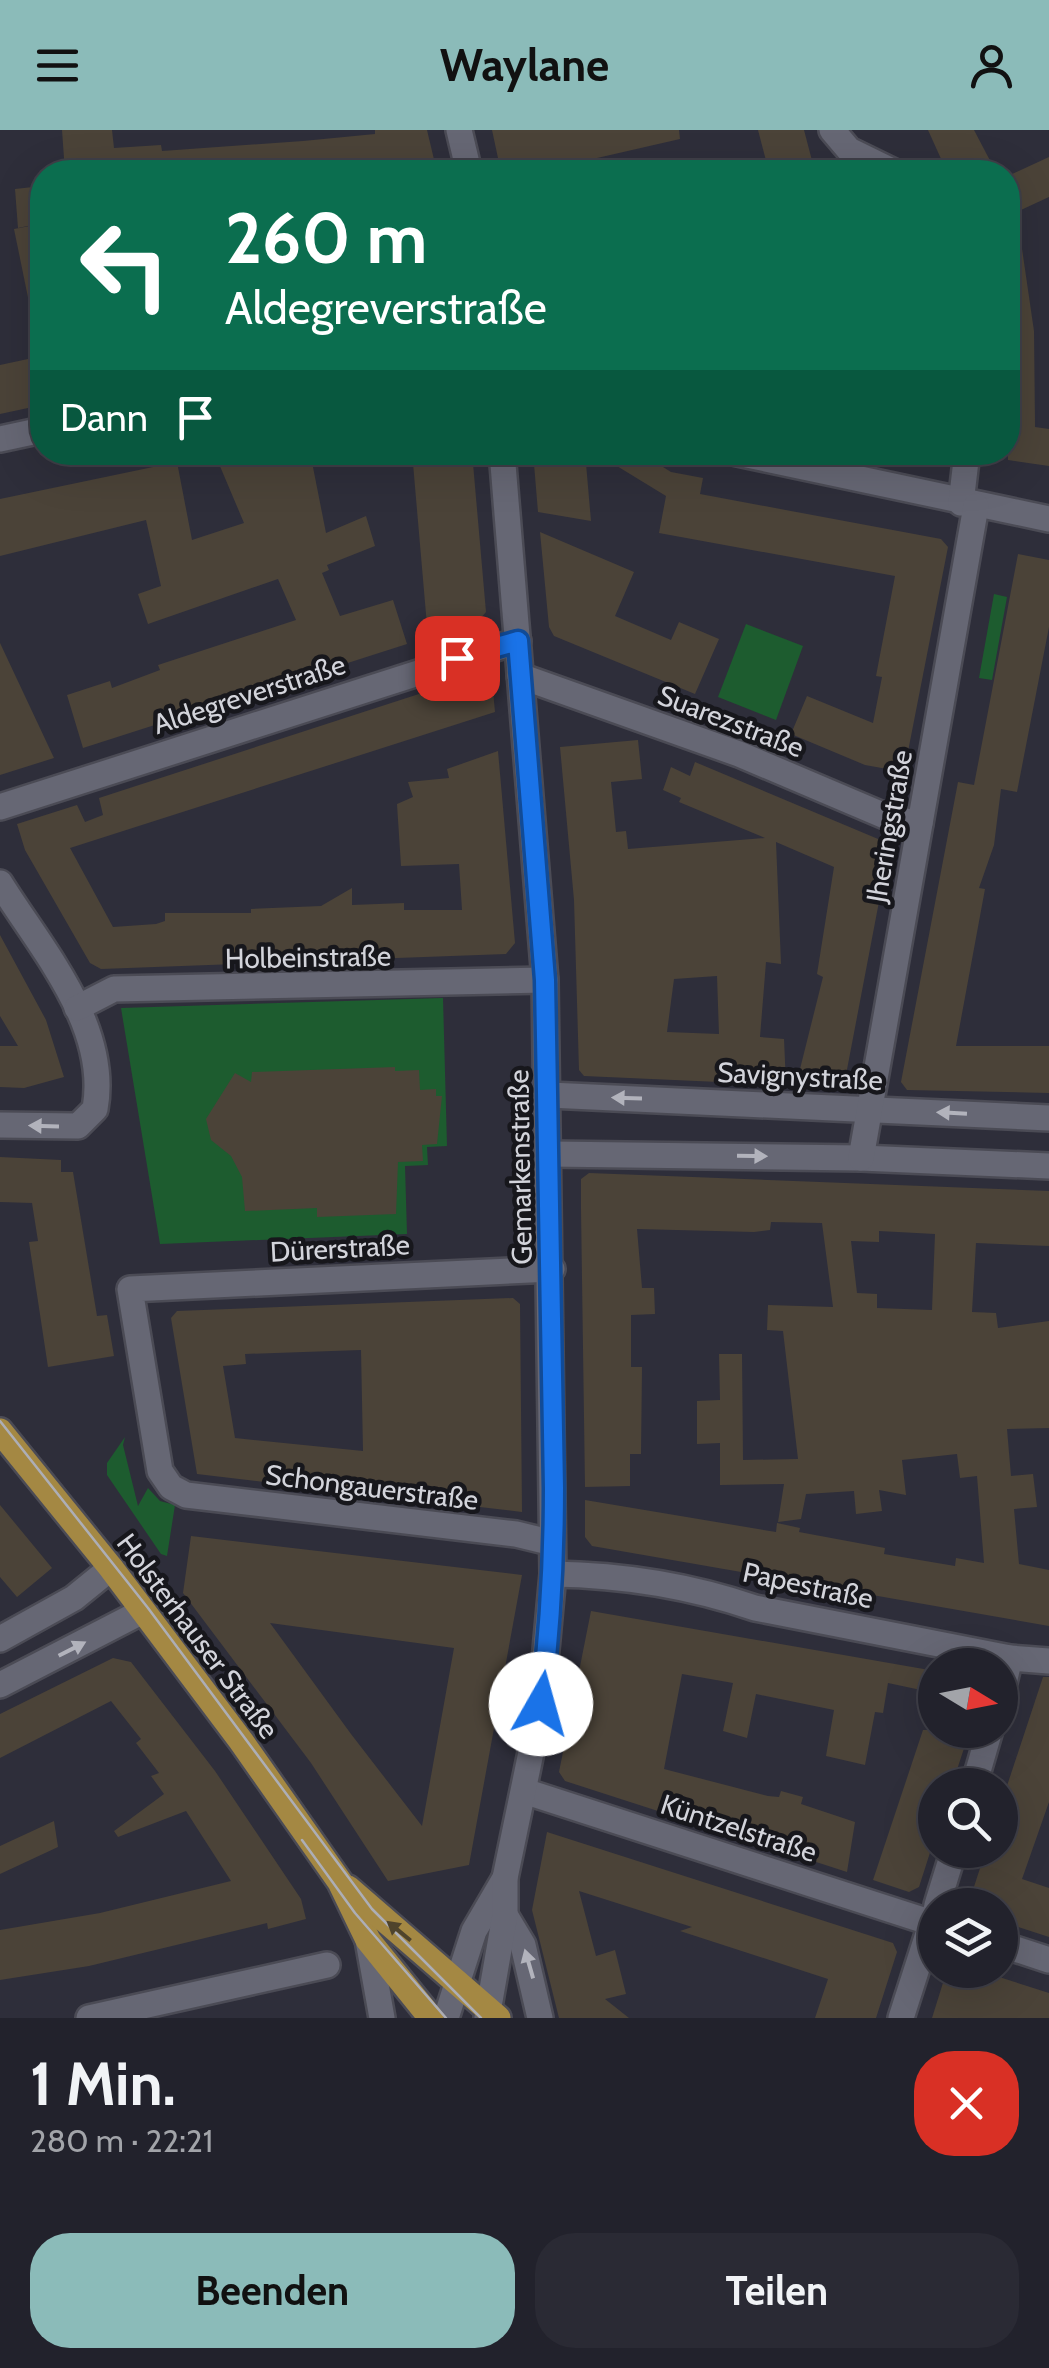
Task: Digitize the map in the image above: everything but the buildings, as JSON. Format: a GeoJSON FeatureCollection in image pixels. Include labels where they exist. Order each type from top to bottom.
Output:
{"type":"FeatureCollection","features":[{"type":"Feature","properties":{"kind":"main road","name":"Holsterhauser Straße"},"geometry":{"type":"LineString","coordinates":[[0,1431],[143,1611],[340,1882],[368,1940],[430,2018]]}},
{"type":"Feature","properties":{"kind":"main road","name":"Holsterhauser Straße"},"geometry":{"type":"LineString","coordinates":[[340,1882],[491,2015]]}},
{"type":"Feature","properties":{"kind":"street"},"geometry":{"type":"LineString","coordinates":[[459,130],[466,160]]}},
{"type":"Feature","properties":{"kind":"street"},"geometry":{"type":"LineString","coordinates":[[832,130],[848,150],[869,160]]}},
{"type":"Feature","properties":{"kind":"street"},"geometry":{"type":"LineString","coordinates":[[0,438],[30,432]]}},
{"type":"Feature","properties":{"kind":"street","name":"Gemarkenstraße"},"geometry":{"type":"LineString","coordinates":[[491,2015],[505,1914],[505,1878],[541,1704],[553,1574],[549,1542],[554,1509],[545,980],[503,465]]}},
{"type":"Feature","properties":{"kind":"street"},"geometry":{"type":"LineString","coordinates":[[791,465],[1049,518]]}},
{"type":"Feature","properties":{"kind":"street","name":"Jheringstraße"},"geometry":{"type":"LineString","coordinates":[[861,1158],[920,823],[968,504],[968,465]]}},
{"type":"Feature","properties":{"kind":"street","name":"Aldegreverstraße"},"geometry":{"type":"LineString","coordinates":[[0,807],[518,641]]}},
{"type":"Feature","properties":{"kind":"street","name":"Suarezstraße"},"geometry":{"type":"LineString","coordinates":[[520,676],[739,754],[892,818],[920,823]]}},
{"type":"Feature","properties":{"kind":"street"},"geometry":{"type":"LineString","coordinates":[[0,883],[77,1008],[98,1073],[96,1108],[86,1121],[66,1127],[0,1125]]}},
{"type":"Feature","properties":{"kind":"street","name":"Holbeinstraße"},"geometry":{"type":"LineString","coordinates":[[77,1008],[114,990],[545,980]]}},
{"type":"Feature","properties":{"kind":"street","name":"Savignystraße"},"geometry":{"type":"LineString","coordinates":[[549,1095],[1049,1118]]}},
{"type":"Feature","properties":{"kind":"street"},"geometry":{"type":"LineString","coordinates":[[550,1154],[861,1158],[1049,1166]]}},
{"type":"Feature","properties":{"kind":"street","name":"Dürerstraße"},"geometry":{"type":"LineString","coordinates":[[186,1495],[171,1487],[160,1470],[130,1289],[552,1269]]}},
{"type":"Feature","properties":{"kind":"street","name":"Schongauerstraße"},"geometry":{"type":"LineString","coordinates":[[186,1495],[516,1534],[549,1542]]}},
{"type":"Feature","properties":{"kind":"street"},"geometry":{"type":"LineString","coordinates":[[0,1639],[74,1598],[111,1568]]}},
{"type":"Feature","properties":{"kind":"street","name":"Papestraße"},"geometry":{"type":"LineString","coordinates":[[553,1574],[594,1575],[718,1595],[755,1608],[959,1648]]}},
{"type":"Feature","properties":{"kind":"street"},"geometry":{"type":"LineString","coordinates":[[0,1685],[143,1611]]}},
{"type":"Feature","properties":{"kind":"street","name":"Papestraße"},"geometry":{"type":"LineString","coordinates":[[1018,1659],[1049,1661]]}},
{"type":"Feature","properties":{"kind":"street","name":"Küntzelstraße"},"geometry":{"type":"LineString","coordinates":[[524,1791],[918,1911]]}},
{"type":"Feature","properties":{"kind":"street","name":"Gemarkenstraße"},"geometry":{"type":"LineString","coordinates":[[446,2018],[474,1930],[505,1878]]}},
{"type":"Feature","properties":{"kind":"street","name":"Gemarkenstraße"},"geometry":{"type":"LineString","coordinates":[[505,1914],[524,1946],[540,2018]]}},
{"type":"Feature","properties":{"kind":"street"},"geometry":{"type":"LineString","coordinates":[[368,1940],[382,2018]]}},
{"type":"Feature","properties":{"kind":"street"},"geometry":{"type":"LineString","coordinates":[[1018,1950],[1049,1960]]}},
{"type":"Feature","properties":{"kind":"street"},"geometry":{"type":"LineString","coordinates":[[89,2018],[327,1965]]}},
{"type":"Feature","properties":{"kind":"street"},"geometry":{"type":"LineString","coordinates":[[901,2018],[918,1967]]}},
{"type":"Feature","properties":{"kind":"green space"},"geometry":{"type":"Polygon","coordinates":[[[994,594],[1007,597],[992,680],[979,678],[994,594]]]}},
{"type":"Feature","properties":{"kind":"green space"},"geometry":{"type":"Polygon","coordinates":[[[746,624],[803,646],[776,720],[718,697],[746,624]]]}},
{"type":"Feature","properties":{"kind":"green space"},"geometry":{"type":"Polygon","coordinates":[[[443,998],[447,1146],[427,1147],[428,1165],[405,1166],[407,1234],[160,1244],[121,1008],[443,998]]]}},
{"type":"Feature","properties":{"kind":"green space"},"geometry":{"type":"Polygon","coordinates":[[[125,1437],[123,1445],[138,1506],[148,1488],[160,1501],[175,1505],[167,1556],[161,1554],[107,1475],[107,1463],[125,1437]]]}},
{"type":"Feature","properties":{"kind":"tram line"},"geometry":{"type":"LineString","coordinates":[[0,1421],[148,1608],[372,1909],[481,2018]]}},
{"type":"Feature","properties":{"kind":"tram line"},"geometry":{"type":"LineString","coordinates":[[302,1840],[355,1913],[446,2018]]}},
{"type":"Feature","properties":{"kind":"route"},"geometry":{"type":"LineString","coordinates":[[457,658],[518,641],[545,980],[549,1095],[554,1509],[549,1542],[552,1610],[541,1704]]}}]}
